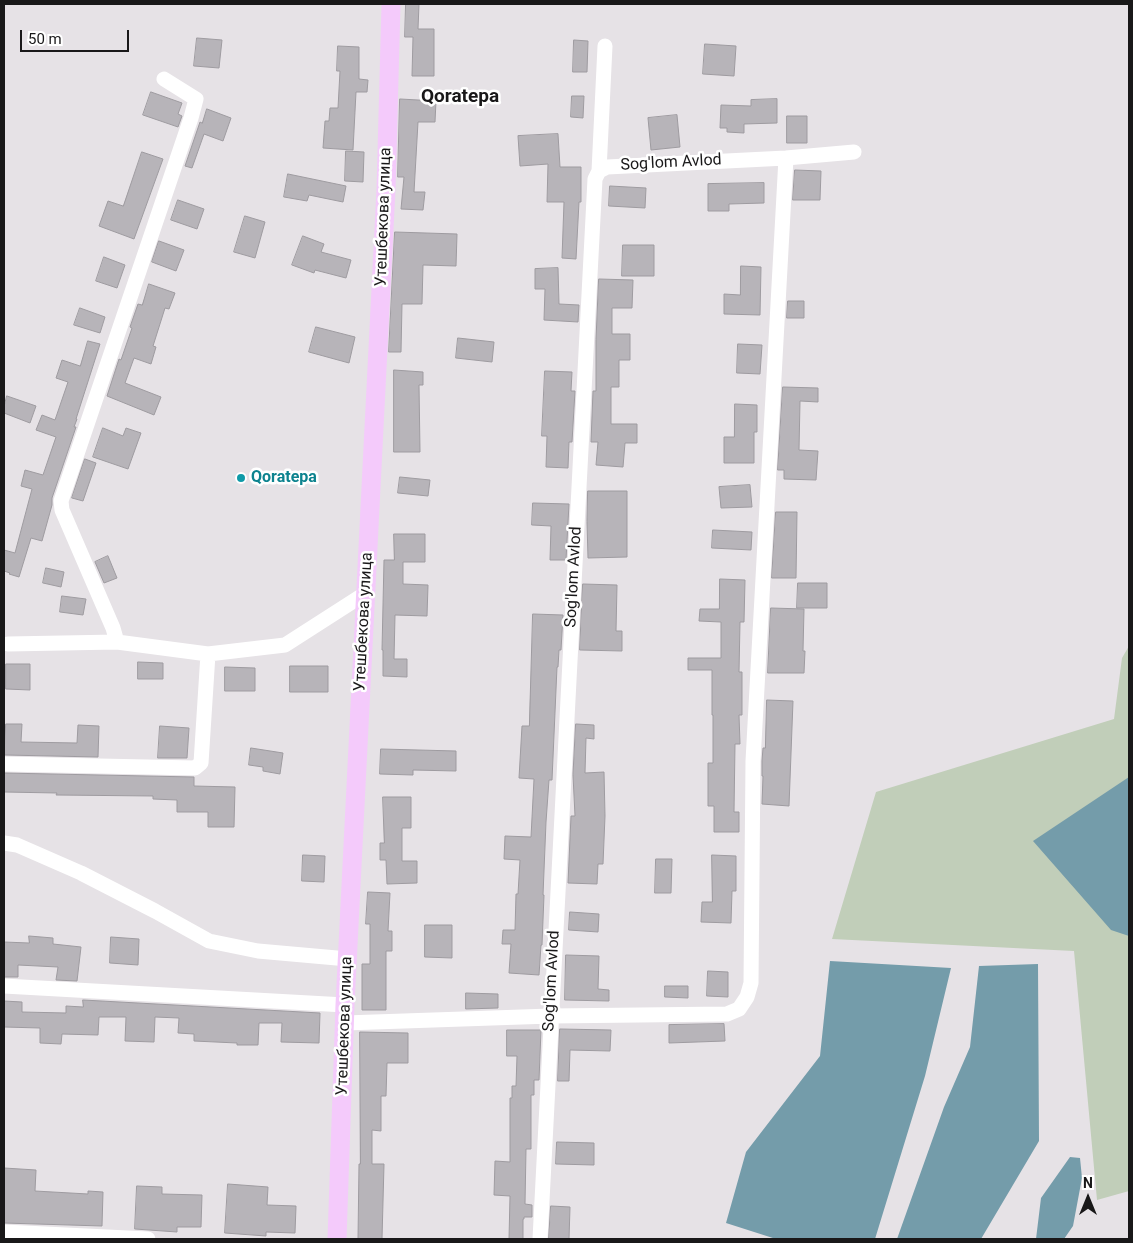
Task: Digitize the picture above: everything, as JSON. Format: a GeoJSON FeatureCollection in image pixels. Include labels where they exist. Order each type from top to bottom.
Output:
{"type":"FeatureCollection","features":[{"type":"Feature","properties":{"kind":"main road","name":"Утешбекова улица"},"geometry":{"type":"LineString","coordinates":[[336,1239],[345,1014],[386,189],[391,4]]}},
{"type":"Feature","properties":{"kind":"street"},"geometry":{"type":"LineString","coordinates":[[599,171],[605,46]]}},
{"type":"Feature","properties":{"kind":"street"},"geometry":{"type":"LineString","coordinates":[[117,642],[113,628],[62,510],[61,501],[196,99],[164,79]]}},
{"type":"Feature","properties":{"kind":"street","name":"Sog'lom Avlod"},"geometry":{"type":"LineString","coordinates":[[540,1239],[550,1016],[595,179],[599,171],[607,166],[786,158],[854,152]]}},
{"type":"Feature","properties":{"kind":"street"},"geometry":{"type":"LineString","coordinates":[[4,986],[345,1014],[550,1016],[727,1014],[739,1009],[747,997],[751,983],[753,760],[786,158]]}},
{"type":"Feature","properties":{"kind":"street"},"geometry":{"type":"LineString","coordinates":[[8,644],[117,642],[208,654],[285,645],[366,593]]}},
{"type":"Feature","properties":{"kind":"street"},"geometry":{"type":"LineString","coordinates":[[4,764],[195,768],[201,763],[208,654]]}},
{"type":"Feature","properties":{"kind":"street"},"geometry":{"type":"LineString","coordinates":[[4,843],[17,845],[81,873],[209,941],[258,951],[348,959]]}},
{"type":"Feature","properties":{"kind":"street"},"geometry":{"type":"LineString","coordinates":[[4,1232],[148,1239]]}},
{"type":"Feature","properties":{"kind":"green space"},"geometry":{"type":"Polygon","coordinates":[[[1129,646],[1129,1191],[1097,1200],[1074,951],[832,939],[876,792],[1114,719],[1122,658],[1129,646]]]}},
{"type":"Feature","properties":{"kind":"water"},"geometry":{"type":"Polygon","coordinates":[[[1129,777],[1129,936],[1111,930],[1033,841],[1129,777]]]}},
{"type":"Feature","properties":{"kind":"water"},"geometry":{"type":"Polygon","coordinates":[[[830,961],[951,968],[925,1076],[875,1239],[776,1239],[726,1223],[746,1152],[820,1056],[830,961]]]}},
{"type":"Feature","properties":{"kind":"water"},"geometry":{"type":"Polygon","coordinates":[[[1038,964],[1039,1141],[981,1239],[897,1239],[944,1107],[970,1047],[979,966],[1038,964]]]}},
{"type":"Feature","properties":{"kind":"water"},"geometry":{"type":"Polygon","coordinates":[[[1070,1157],[1080,1158],[1082,1178],[1073,1226],[1064,1239],[1036,1239],[1041,1198],[1070,1157]]]}},
{"type":"Feature","properties":{"kind":"building"},"geometry":{"type":"Polygon","coordinates":[[[406,4],[419,4],[418,29],[434,29],[434,76],[412,76],[413,37],[405,37],[406,4]]]}},
{"type":"Feature","properties":{"kind":"building"},"geometry":{"type":"Polygon","coordinates":[[[197,38],[222,40],[219,68],[194,66],[197,38]]]}},
{"type":"Feature","properties":{"kind":"building"},"geometry":{"type":"Polygon","coordinates":[[[574,40],[588,41],[587,72],[573,72],[574,40]]]}},
{"type":"Feature","properties":{"kind":"building"},"geometry":{"type":"Polygon","coordinates":[[[705,44],[736,46],[734,76],[703,74],[705,44]]]}},
{"type":"Feature","properties":{"kind":"building"},"geometry":{"type":"Polygon","coordinates":[[[338,46],[359,47],[359,79],[368,80],[367,92],[356,92],[353,150],[323,148],[325,121],[329,121],[330,108],[338,108],[340,71],[337,71],[338,46]]]}},
{"type":"Feature","properties":{"kind":"building"},"geometry":{"type":"Polygon","coordinates":[[[151,92],[182,103],[178,114],[182,116],[178,127],[143,115],[151,92]]]}},
{"type":"Feature","properties":{"kind":"building"},"geometry":{"type":"Polygon","coordinates":[[[572,96],[584,96],[583,118],[571,117],[572,96]]]}},
{"type":"Feature","properties":{"kind":"building"},"geometry":{"type":"Polygon","coordinates":[[[400,99],[436,101],[435,122],[418,122],[414,192],[425,192],[423,210],[401,209],[404,177],[398,177],[400,99]]]}},
{"type":"Feature","properties":{"kind":"building"},"geometry":{"type":"Polygon","coordinates":[[[777,99],[777,123],[744,124],[744,133],[727,132],[727,128],[720,128],[721,105],[751,106],[751,100],[777,99]]]}},
{"type":"Feature","properties":{"kind":"building"},"geometry":{"type":"Polygon","coordinates":[[[207,109],[231,118],[223,141],[204,134],[192,168],[185,166],[200,122],[202,123],[207,109]]]}},
{"type":"Feature","properties":{"kind":"building"},"geometry":{"type":"Polygon","coordinates":[[[677,115],[680,147],[651,150],[648,118],[677,115]]]}},
{"type":"Feature","properties":{"kind":"building"},"geometry":{"type":"Polygon","coordinates":[[[787,116],[807,116],[807,143],[787,143],[787,116]]]}},
{"type":"Feature","properties":{"kind":"building"},"geometry":{"type":"Polygon","coordinates":[[[558,134],[560,167],[581,167],[581,202],[579,202],[576,259],[562,258],[564,202],[547,202],[548,164],[520,166],[518,136],[558,134]]]}},
{"type":"Feature","properties":{"kind":"building"},"geometry":{"type":"Polygon","coordinates":[[[346,151],[364,152],[363,182],[345,181],[346,151]]]}},
{"type":"Feature","properties":{"kind":"building"},"geometry":{"type":"Polygon","coordinates":[[[142,152],[163,159],[134,239],[99,226],[108,201],[123,206],[142,152]]]}},
{"type":"Feature","properties":{"kind":"building"},"geometry":{"type":"Polygon","coordinates":[[[795,170],[821,171],[820,200],[793,200],[795,170]]]}},
{"type":"Feature","properties":{"kind":"building"},"geometry":{"type":"Polygon","coordinates":[[[288,174],[346,186],[343,202],[309,195],[307,201],[284,197],[288,174]]]}},
{"type":"Feature","properties":{"kind":"building"},"geometry":{"type":"Polygon","coordinates":[[[764,183],[764,203],[729,204],[729,211],[708,211],[708,184],[764,183]]]}},
{"type":"Feature","properties":{"kind":"building"},"geometry":{"type":"Polygon","coordinates":[[[610,186],[646,188],[645,208],[609,206],[610,186]]]}},
{"type":"Feature","properties":{"kind":"building"},"geometry":{"type":"Polygon","coordinates":[[[178,200],[204,209],[197,229],[171,220],[178,200]]]}},
{"type":"Feature","properties":{"kind":"building"},"geometry":{"type":"Polygon","coordinates":[[[245,216],[265,222],[255,258],[234,252],[245,216]]]}},
{"type":"Feature","properties":{"kind":"building"},"geometry":{"type":"Polygon","coordinates":[[[395,232],[457,234],[456,266],[423,265],[422,304],[402,304],[401,352],[389,352],[395,232]]]}},
{"type":"Feature","properties":{"kind":"building"},"geometry":{"type":"Polygon","coordinates":[[[303,236],[324,244],[321,252],[351,260],[346,278],[315,270],[314,273],[292,265],[303,236]]]}},
{"type":"Feature","properties":{"kind":"building"},"geometry":{"type":"Polygon","coordinates":[[[159,241],[184,250],[176,271],[152,262],[159,241]]]}},
{"type":"Feature","properties":{"kind":"building"},"geometry":{"type":"Polygon","coordinates":[[[623,245],[654,245],[654,276],[622,276],[623,245]]]}},
{"type":"Feature","properties":{"kind":"building"},"geometry":{"type":"Polygon","coordinates":[[[104,257],[125,265],[117,288],[96,281],[104,257]]]}},
{"type":"Feature","properties":{"kind":"building"},"geometry":{"type":"Polygon","coordinates":[[[741,266],[761,267],[760,315],[724,314],[724,294],[740,295],[741,266]]]}},
{"type":"Feature","properties":{"kind":"building"},"geometry":{"type":"Polygon","coordinates":[[[558,268],[559,304],[579,305],[578,322],[544,320],[545,289],[535,289],[535,269],[558,268]]]}},
{"type":"Feature","properties":{"kind":"building"},"geometry":{"type":"Polygon","coordinates":[[[599,279],[633,280],[632,308],[612,308],[612,334],[630,334],[630,360],[619,360],[619,387],[611,387],[611,424],[637,424],[637,443],[625,443],[623,467],[596,465],[598,442],[591,442],[593,391],[596,391],[599,279]]]}},
{"type":"Feature","properties":{"kind":"building"},"geometry":{"type":"Polygon","coordinates":[[[149,284],[175,293],[169,309],[165,308],[153,346],[156,347],[151,364],[134,358],[125,383],[161,397],[154,415],[107,396],[119,359],[121,360],[132,328],[130,327],[138,304],[142,305],[149,284]]]}},
{"type":"Feature","properties":{"kind":"building"},"geometry":{"type":"Polygon","coordinates":[[[788,301],[804,301],[804,318],[787,318],[788,301]]]}},
{"type":"Feature","properties":{"kind":"building"},"geometry":{"type":"Polygon","coordinates":[[[80,308],[105,317],[100,333],[74,325],[80,308]]]}},
{"type":"Feature","properties":{"kind":"building"},"geometry":{"type":"Polygon","coordinates":[[[316,327],[355,337],[349,363],[309,352],[316,327]]]}},
{"type":"Feature","properties":{"kind":"building"},"geometry":{"type":"Polygon","coordinates":[[[458,338],[494,342],[492,362],[456,358],[458,338]]]}},
{"type":"Feature","properties":{"kind":"building"},"geometry":{"type":"Polygon","coordinates":[[[88,341],[100,344],[76,419],[74,427],[76,427],[52,498],[52,505],[42,541],[31,538],[19,577],[9,574],[4,571],[4,550],[15,553],[32,489],[21,486],[25,470],[43,475],[56,437],[36,430],[42,415],[55,420],[68,382],[56,378],[62,360],[80,366],[88,341]]]}},
{"type":"Feature","properties":{"kind":"building"},"geometry":{"type":"Polygon","coordinates":[[[738,344],[762,345],[760,374],[737,373],[738,344]]]}},
{"type":"Feature","properties":{"kind":"building"},"geometry":{"type":"Polygon","coordinates":[[[394,370],[423,372],[423,385],[419,385],[420,452],[394,452],[394,370]]]}},
{"type":"Feature","properties":{"kind":"building"},"geometry":{"type":"Polygon","coordinates":[[[545,371],[572,372],[571,391],[575,391],[572,442],[569,442],[568,468],[546,467],[547,436],[542,436],[545,371]]]}},
{"type":"Feature","properties":{"kind":"building"},"geometry":{"type":"Polygon","coordinates":[[[783,387],[818,388],[818,402],[800,401],[799,450],[818,451],[816,480],[784,479],[784,470],[778,470],[783,387]]]}},
{"type":"Feature","properties":{"kind":"building"},"geometry":{"type":"Polygon","coordinates":[[[7,396],[36,406],[30,423],[4,413],[7,396]]]}},
{"type":"Feature","properties":{"kind":"building"},"geometry":{"type":"Polygon","coordinates":[[[735,404],[757,405],[757,432],[754,432],[754,463],[724,463],[724,437],[734,437],[735,404]]]}},
{"type":"Feature","properties":{"kind":"building"},"geometry":{"type":"Polygon","coordinates":[[[103,428],[123,436],[126,428],[141,433],[128,469],[93,457],[103,428]]]}},
{"type":"Feature","properties":{"kind":"building"},"geometry":{"type":"Polygon","coordinates":[[[85,459],[96,463],[83,501],[72,498],[85,459]]]}},
{"type":"Feature","properties":{"kind":"building"},"geometry":{"type":"Polygon","coordinates":[[[400,477],[430,480],[428,496],[398,493],[400,477]]]}},
{"type":"Feature","properties":{"kind":"building"},"geometry":{"type":"Polygon","coordinates":[[[750,485],[752,507],[721,508],[719,487],[750,485]]]}},
{"type":"Feature","properties":{"kind":"building"},"geometry":{"type":"Polygon","coordinates":[[[588,491],[627,491],[627,557],[588,558],[588,491]]]}},
{"type":"Feature","properties":{"kind":"building"},"geometry":{"type":"Polygon","coordinates":[[[533,503],[569,504],[566,560],[550,560],[551,526],[532,525],[533,503]]]}},
{"type":"Feature","properties":{"kind":"building"},"geometry":{"type":"Polygon","coordinates":[[[776,512],[797,512],[796,578],[772,578],[776,512]]]}},
{"type":"Feature","properties":{"kind":"building"},"geometry":{"type":"Polygon","coordinates":[[[713,530],[752,532],[751,550],[712,548],[713,530]]]}},
{"type":"Feature","properties":{"kind":"building"},"geometry":{"type":"Polygon","coordinates":[[[394,534],[425,534],[425,562],[403,562],[403,584],[428,585],[427,616],[395,615],[394,659],[407,659],[407,677],[383,676],[384,560],[394,560],[394,534]]]}},
{"type":"Feature","properties":{"kind":"building"},"geometry":{"type":"Polygon","coordinates":[[[108,556],[117,578],[104,583],[95,562],[108,556]]]}},
{"type":"Feature","properties":{"kind":"building"},"geometry":{"type":"Polygon","coordinates":[[[46,568],[64,572],[61,587],[43,583],[46,568]]]}},
{"type":"Feature","properties":{"kind":"building"},"geometry":{"type":"Polygon","coordinates":[[[720,579],[745,580],[744,622],[740,622],[739,672],[742,672],[742,715],[739,715],[740,744],[735,744],[734,812],[739,812],[739,832],[714,832],[714,806],[708,806],[708,763],[713,763],[712,670],[688,670],[688,658],[721,658],[721,622],[699,621],[700,609],[719,609],[720,579]]]}},
{"type":"Feature","properties":{"kind":"building"},"geometry":{"type":"Polygon","coordinates":[[[798,583],[827,583],[827,608],[797,608],[798,583]]]}},
{"type":"Feature","properties":{"kind":"building"},"geometry":{"type":"Polygon","coordinates":[[[583,584],[617,585],[616,631],[622,631],[622,651],[580,650],[583,584]]]}},
{"type":"Feature","properties":{"kind":"building"},"geometry":{"type":"Polygon","coordinates":[[[62,596],[86,599],[83,615],[60,612],[62,596]]]}},
{"type":"Feature","properties":{"kind":"building"},"geometry":{"type":"Polygon","coordinates":[[[771,608],[804,609],[804,673],[768,673],[771,608]]]}},
{"type":"Feature","properties":{"kind":"building"},"geometry":{"type":"Polygon","coordinates":[[[533,614],[563,615],[561,650],[559,650],[557,667],[552,780],[549,780],[546,822],[542,945],[539,975],[509,973],[511,944],[502,944],[503,930],[515,930],[516,894],[518,894],[520,860],[504,859],[505,836],[531,837],[534,779],[519,778],[522,726],[529,726],[533,614]]]}},
{"type":"Feature","properties":{"kind":"building"},"geometry":{"type":"Polygon","coordinates":[[[138,662],[163,663],[163,679],[138,679],[138,662]]]}},
{"type":"Feature","properties":{"kind":"building"},"geometry":{"type":"Polygon","coordinates":[[[6,664],[30,664],[30,690],[6,689],[6,664]]]}},
{"type":"Feature","properties":{"kind":"building"},"geometry":{"type":"Polygon","coordinates":[[[290,666],[328,666],[328,692],[290,692],[290,666]]]}},
{"type":"Feature","properties":{"kind":"building"},"geometry":{"type":"Polygon","coordinates":[[[225,667],[255,668],[255,691],[225,691],[225,667]]]}},
{"type":"Feature","properties":{"kind":"building"},"geometry":{"type":"Polygon","coordinates":[[[767,700],[793,701],[789,806],[762,804],[762,761],[763,748],[765,748],[767,700]]]}},
{"type":"Feature","properties":{"kind":"building"},"geometry":{"type":"Polygon","coordinates":[[[6,724],[22,724],[21,742],[77,743],[78,725],[99,726],[98,757],[5,755],[6,724]]]}},
{"type":"Feature","properties":{"kind":"building"},"geometry":{"type":"Polygon","coordinates":[[[576,724],[594,725],[594,739],[586,738],[585,773],[604,772],[603,864],[598,864],[597,884],[568,883],[571,816],[575,816],[573,775],[576,724]]]}},
{"type":"Feature","properties":{"kind":"building"},"geometry":{"type":"Polygon","coordinates":[[[160,726],[189,728],[187,758],[158,758],[160,726]]]}},
{"type":"Feature","properties":{"kind":"building"},"geometry":{"type":"Polygon","coordinates":[[[251,748],[283,753],[280,774],[263,771],[263,767],[249,765],[251,748]]]}},
{"type":"Feature","properties":{"kind":"building"},"geometry":{"type":"Polygon","coordinates":[[[381,749],[456,751],[456,771],[413,770],[413,775],[380,774],[381,749]]]}},
{"type":"Feature","properties":{"kind":"building"},"geometry":{"type":"Polygon","coordinates":[[[4,773],[194,777],[194,786],[235,787],[234,827],[208,827],[208,812],[177,812],[177,800],[153,799],[153,796],[56,795],[57,793],[4,792],[4,773]]]}},
{"type":"Feature","properties":{"kind":"building"},"geometry":{"type":"Polygon","coordinates":[[[383,797],[411,797],[411,828],[402,828],[402,861],[417,861],[417,883],[387,884],[386,860],[380,860],[380,843],[384,843],[383,797]]]}},
{"type":"Feature","properties":{"kind":"building"},"geometry":{"type":"Polygon","coordinates":[[[303,855],[325,856],[324,882],[302,881],[303,855]]]}},
{"type":"Feature","properties":{"kind":"building"},"geometry":{"type":"Polygon","coordinates":[[[712,855],[736,856],[736,891],[732,891],[731,923],[701,922],[702,902],[712,902],[712,855]]]}},
{"type":"Feature","properties":{"kind":"building"},"geometry":{"type":"Polygon","coordinates":[[[656,859],[672,859],[671,893],[655,893],[656,859]]]}},
{"type":"Feature","properties":{"kind":"building"},"geometry":{"type":"Polygon","coordinates":[[[368,892],[390,893],[388,931],[392,931],[392,951],[386,951],[386,1010],[362,1010],[362,964],[370,964],[370,924],[366,924],[368,892]]]}},
{"type":"Feature","properties":{"kind":"building"},"geometry":{"type":"Polygon","coordinates":[[[570,912],[599,914],[598,932],[569,930],[570,912]]]}},
{"type":"Feature","properties":{"kind":"building"},"geometry":{"type":"Polygon","coordinates":[[[425,925],[452,925],[452,958],[425,957],[425,925]]]}},
{"type":"Feature","properties":{"kind":"building"},"geometry":{"type":"Polygon","coordinates":[[[29,936],[53,938],[53,944],[81,947],[77,981],[56,980],[58,967],[18,965],[18,977],[4,977],[4,942],[29,943],[29,936]]]}},
{"type":"Feature","properties":{"kind":"building"},"geometry":{"type":"Polygon","coordinates":[[[111,937],[139,939],[138,965],[110,963],[111,937]]]}},
{"type":"Feature","properties":{"kind":"building"},"geometry":{"type":"Polygon","coordinates":[[[566,955],[599,956],[598,989],[609,990],[609,1001],[565,1000],[566,955]]]}},
{"type":"Feature","properties":{"kind":"building"},"geometry":{"type":"Polygon","coordinates":[[[708,971],[728,972],[728,997],[707,996],[708,971]]]}},
{"type":"Feature","properties":{"kind":"building"},"geometry":{"type":"Polygon","coordinates":[[[665,986],[688,986],[688,998],[665,997],[665,986]]]}},
{"type":"Feature","properties":{"kind":"building"},"geometry":{"type":"Polygon","coordinates":[[[466,993],[498,994],[498,1008],[466,1009],[466,993]]]}},
{"type":"Feature","properties":{"kind":"building"},"geometry":{"type":"Polygon","coordinates":[[[83,1000],[320,1013],[319,1043],[281,1042],[282,1023],[259,1023],[258,1045],[194,1041],[194,1034],[178,1033],[179,1018],[155,1017],[154,1042],[125,1041],[126,1017],[99,1017],[98,1035],[62,1034],[61,1044],[40,1043],[40,1028],[4,1027],[4,1001],[22,1002],[22,1012],[66,1013],[66,1006],[83,1007],[83,1000]]]}},
{"type":"Feature","properties":{"kind":"building"},"geometry":{"type":"Polygon","coordinates":[[[724,1024],[725,1041],[669,1043],[669,1025],[724,1024]]]}},
{"type":"Feature","properties":{"kind":"building"},"geometry":{"type":"Polygon","coordinates":[[[560,1029],[611,1030],[610,1051],[570,1050],[569,1081],[558,1081],[560,1029]]]}},
{"type":"Feature","properties":{"kind":"building"},"geometry":{"type":"Polygon","coordinates":[[[507,1030],[541,1030],[539,1080],[534,1080],[534,1095],[531,1095],[531,1149],[526,1149],[525,1204],[532,1205],[532,1217],[524,1217],[523,1219],[523,1239],[509,1239],[510,1196],[494,1195],[495,1161],[510,1162],[510,1098],[512,1098],[512,1086],[516,1086],[517,1056],[507,1056],[507,1030]]]}},
{"type":"Feature","properties":{"kind":"building"},"geometry":{"type":"Polygon","coordinates":[[[360,1032],[408,1033],[408,1063],[387,1063],[386,1096],[381,1096],[381,1131],[372,1130],[372,1164],[384,1164],[382,1239],[358,1239],[360,1032]]]}},
{"type":"Feature","properties":{"kind":"building"},"geometry":{"type":"Polygon","coordinates":[[[557,1142],[594,1143],[594,1165],[556,1164],[557,1142]]]}},
{"type":"Feature","properties":{"kind":"building"},"geometry":{"type":"Polygon","coordinates":[[[4,1168],[36,1170],[35,1191],[88,1194],[88,1191],[103,1192],[102,1226],[4,1223],[4,1168]]]}},
{"type":"Feature","properties":{"kind":"building"},"geometry":{"type":"Polygon","coordinates":[[[228,1184],[268,1187],[267,1205],[296,1206],[295,1233],[266,1232],[266,1236],[225,1233],[228,1184]]]}},
{"type":"Feature","properties":{"kind":"building"},"geometry":{"type":"Polygon","coordinates":[[[137,1186],[162,1187],[162,1194],[202,1195],[201,1227],[177,1227],[177,1232],[135,1229],[137,1186]]]}},
{"type":"Feature","properties":{"kind":"building"},"geometry":{"type":"Polygon","coordinates":[[[551,1206],[570,1207],[569,1239],[549,1239],[551,1206]]]}},
{"type":"Feature","properties":{"kind":"place","name":"Qoratepa"},"geometry":{"type":"Point","coordinates":[241,478]}},
{"type":"Feature","properties":{"kind":"district","name":"Qoratepa"},"geometry":{"type":"Point","coordinates":[460,97]}}]}
